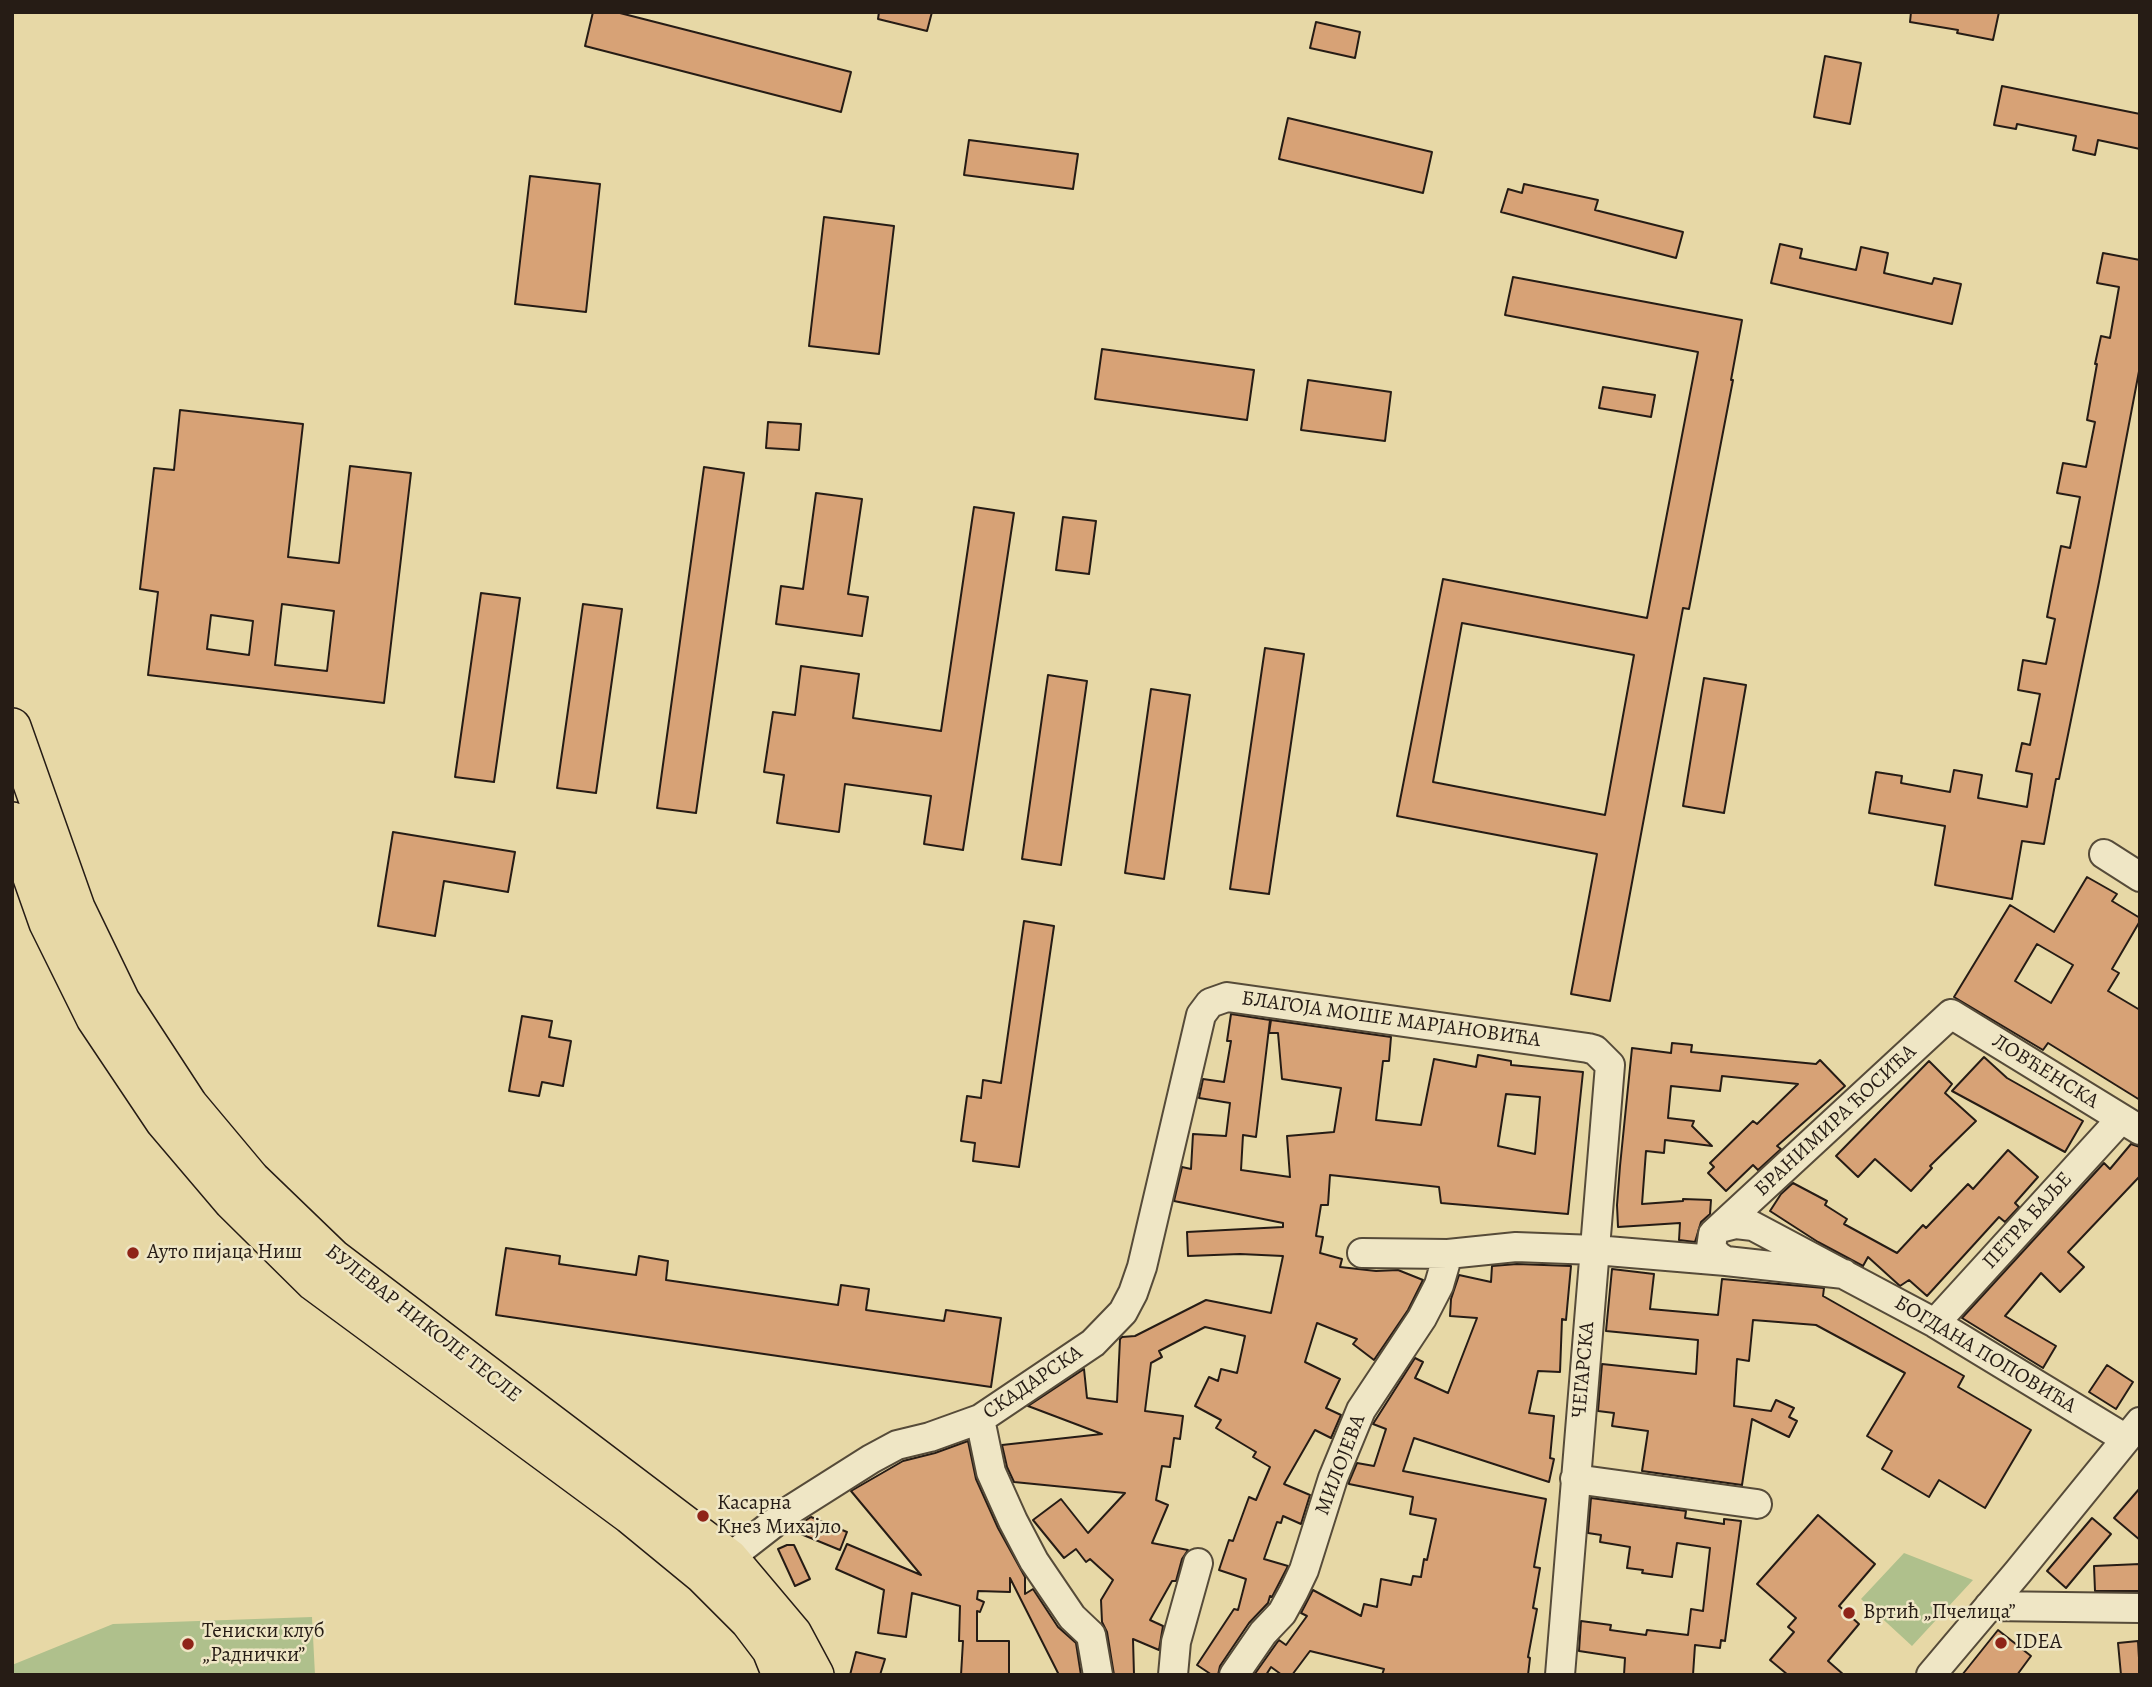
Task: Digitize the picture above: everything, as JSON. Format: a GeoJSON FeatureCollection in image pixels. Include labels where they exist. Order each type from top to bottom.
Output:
{"type":"FeatureCollection","features":[{"type":"Feature","properties":{"kind":"main road","name":"БУЛЕВАР НИКОЛЕ ТЕСЛЕ"},"geometry":{"type":"LineString","coordinates":[[12,727],[76,908],[121,1001],[189,1105],[251,1179],[333,1258],[729,1558],[793,1634],[815,1675]]}},
{"type":"Feature","properties":{"kind":"main road","name":"БУЛЕВАР НИКОЛЕ ТЕСЛЕ"},"geometry":{"type":"LineString","coordinates":[[12,821],[48,923],[95,1018],[164,1121],[232,1201],[314,1282],[630,1515],[703,1575],[749,1621],[771,1650],[781,1675]]}},
{"type":"Feature","properties":{"kind":"street"},"geometry":{"type":"LineString","coordinates":[[2104,854],[2140,877]]}},
{"type":"Feature","properties":{"kind":"street","name":"БЛАГОЈА МОШЕ МАРЈАНОВИЋА"},"geometry":{"type":"LineString","coordinates":[[1147,1246],[1201,1015],[1205,1007],[1220,998],[1588,1048],[1595,1050],[1610,1065]]}},
{"type":"Feature","properties":{"kind":"street","name":"ЛОВЋЕНСКА"},"geometry":{"type":"LineString","coordinates":[[1951,1014],[2130,1124]]}},
{"type":"Feature","properties":{"kind":"street","name":"БРАНИМИРА ЋОСИЋА"},"geometry":{"type":"LineString","coordinates":[[1720,1228],[1951,1014]]}},
{"type":"Feature","properties":{"kind":"street","name":"ЧЕГАРСКА"},"geometry":{"type":"LineString","coordinates":[[1560,1675],[1610,1065]]}},
{"type":"Feature","properties":{"kind":"street","name":"ПЕТРА БАЉЕ"},"geometry":{"type":"LineString","coordinates":[[1935,1323],[2130,1124]]}},
{"type":"Feature","properties":{"kind":"street","name":"БОГДАНА ПОПОВИЋА"},"geometry":{"type":"LineString","coordinates":[[1720,1228],[1736,1224],[1753,1226],[2133,1430]]}},
{"type":"Feature","properties":{"kind":"street"},"geometry":{"type":"LineString","coordinates":[[1720,1228],[1713,1234],[1711,1248],[1726,1261]]}},
{"type":"Feature","properties":{"kind":"street","name":"СКАДАРСКА"},"geometry":{"type":"LineString","coordinates":[[729,1558],[792,1509],[871,1459],[897,1445],[930,1437],[980,1419],[1094,1343],[1123,1312],[1133,1293],[1147,1246]]}},
{"type":"Feature","properties":{"kind":"street"},"geometry":{"type":"LineString","coordinates":[[1362,1253],[1448,1254],[1516,1247],[1595,1250]]}},
{"type":"Feature","properties":{"kind":"street","name":"БОГДАНА ПОПОВИЋА"},"geometry":{"type":"LineString","coordinates":[[1595,1250],[1844,1274]]}},
{"type":"Feature","properties":{"kind":"street","name":"МИЛОЈЕВА"},"geometry":{"type":"LineString","coordinates":[[1234,1675],[1263,1633],[1282,1613],[1294,1591],[1304,1570],[1334,1478],[1362,1410],[1422,1318],[1438,1285],[1448,1254]]}},
{"type":"Feature","properties":{"kind":"street"},"geometry":{"type":"LineString","coordinates":[[980,1419],[991,1472],[1013,1521],[1034,1561],[1072,1617],[1091,1635],[1098,1675]]}},
{"type":"Feature","properties":{"kind":"street"},"geometry":{"type":"LineString","coordinates":[[1931,1675],[1945,1663],[2133,1430]]}},
{"type":"Feature","properties":{"kind":"street"},"geometry":{"type":"LineString","coordinates":[[1575,1479],[1757,1504]]}},
{"type":"Feature","properties":{"kind":"street"},"geometry":{"type":"LineString","coordinates":[[1172,1675],[1176,1642],[1198,1563]]}},
{"type":"Feature","properties":{"kind":"street"},"geometry":{"type":"LineString","coordinates":[[1989,1606],[2140,1608]]}},
{"type":"Feature","properties":{"kind":"green space"},"geometry":{"type":"Polygon","coordinates":[[[1904,1553],[1973,1580],[1912,1646],[1861,1599],[1904,1553]]]}},
{"type":"Feature","properties":{"kind":"green space","name":"Тениски клуб „Раднички”"},"geometry":{"type":"Polygon","coordinates":[[[312,1617],[315,1675],[12,1675],[12,1665],[113,1624],[312,1617]]]}},
{"type":"Feature","properties":{"kind":"building"},"geometry":{"type":"Polygon","coordinates":[[[593,12],[616,12],[851,72],[841,112],[585,46],[593,12]]]}},
{"type":"Feature","properties":{"kind":"building"},"geometry":{"type":"Polygon","coordinates":[[[879,12],[932,12],[927,31],[878,19],[879,12]]]}},
{"type":"Feature","properties":{"kind":"building"},"geometry":{"type":"Polygon","coordinates":[[[1911,12],[1999,12],[1993,40],[1957,33],[1958,30],[1910,22],[1911,12]]]}},
{"type":"Feature","properties":{"kind":"building"},"geometry":{"type":"Polygon","coordinates":[[[1316,22],[1360,32],[1355,58],[1310,48],[1316,22]]]}},
{"type":"Feature","properties":{"kind":"building"},"geometry":{"type":"Polygon","coordinates":[[[1825,56],[1861,63],[1850,124],[1814,117],[1825,56]]]}},
{"type":"Feature","properties":{"kind":"building"},"geometry":{"type":"Polygon","coordinates":[[[2002,86],[2140,114],[2140,149],[2098,140],[2095,155],[2073,150],[2076,136],[2017,124],[2016,129],[1994,125],[2002,86]]]}},
{"type":"Feature","properties":{"kind":"building"},"geometry":{"type":"Polygon","coordinates":[[[1288,118],[1432,152],[1423,193],[1279,159],[1288,118]]]}},
{"type":"Feature","properties":{"kind":"building"},"geometry":{"type":"Polygon","coordinates":[[[969,140],[1078,154],[1073,189],[964,175],[969,140]]]}},
{"type":"Feature","properties":{"kind":"building"},"geometry":{"type":"Polygon","coordinates":[[[530,176],[600,184],[586,312],[515,304],[530,176]]]}},
{"type":"Feature","properties":{"kind":"building"},"geometry":{"type":"Polygon","coordinates":[[[1524,184],[1598,200],[1595,210],[1683,232],[1676,258],[1501,212],[1508,189],[1522,193],[1524,184]]]}},
{"type":"Feature","properties":{"kind":"building"},"geometry":{"type":"Polygon","coordinates":[[[824,217],[894,226],[879,354],[809,346],[824,217]]]}},
{"type":"Feature","properties":{"kind":"building"},"geometry":{"type":"Polygon","coordinates":[[[1780,244],[1802,249],[1800,258],[1856,270],[1861,247],[1888,253],[1884,273],[1932,284],[1934,278],[1961,284],[1952,324],[1771,283],[1780,244]]]}},
{"type":"Feature","properties":{"kind":"building"},"geometry":{"type":"Polygon","coordinates":[[[2103,253],[2140,260],[2140,366],[2099,582],[2044,844],[2022,841],[2012,899],[1935,885],[1945,826],[1869,813],[1876,772],[1902,776],[1901,783],[1950,792],[1954,770],[1982,775],[1978,798],[2027,807],[2032,774],[2016,771],[2022,743],[2030,745],[2040,694],[2018,690],[2023,660],[2046,664],[2055,619],[2047,617],[2061,546],[2070,548],[2080,497],[2057,493],[2063,463],[2086,467],[2095,422],[2087,420],[2095,364],[2101,336],[2110,338],[2119,287],[2097,283],[2103,253]]]}},
{"type":"Feature","properties":{"kind":"building"},"geometry":{"type":"Polygon","coordinates":[[[1513,277],[1742,320],[1689,609],[1683,608],[1610,1001],[1571,994],[1597,854],[1397,816],[1443,579],[1647,618],[1698,352],[1505,315],[1513,277]],[[1462,623],[1433,782],[1605,815],[1634,655],[1462,623]]]}},
{"type":"Feature","properties":{"kind":"building"},"geometry":{"type":"Polygon","coordinates":[[[1102,349],[1254,370],[1247,420],[1095,399],[1102,349]]]}},
{"type":"Feature","properties":{"kind":"building"},"geometry":{"type":"Polygon","coordinates":[[[1308,380],[1391,392],[1385,441],[1301,430],[1308,380]]]}},
{"type":"Feature","properties":{"kind":"building"},"geometry":{"type":"Polygon","coordinates":[[[1603,387],[1655,395],[1651,417],[1599,408],[1603,387]]]}},
{"type":"Feature","properties":{"kind":"building"},"geometry":{"type":"Polygon","coordinates":[[[180,410],[303,424],[288,557],[339,563],[350,466],[411,473],[384,703],[148,675],[158,592],[140,589],[154,468],[174,470],[180,410]],[[282,604],[275,665],[327,671],[334,611],[282,604]],[[211,615],[207,649],[249,655],[253,621],[211,615]]]}},
{"type":"Feature","properties":{"kind":"building"},"geometry":{"type":"Polygon","coordinates":[[[768,422],[801,424],[799,450],[766,448],[768,422]]]}},
{"type":"Feature","properties":{"kind":"building"},"geometry":{"type":"Polygon","coordinates":[[[704,467],[744,473],[696,813],[657,808],[704,467]]]}},
{"type":"Feature","properties":{"kind":"building"},"geometry":{"type":"Polygon","coordinates":[[[816,493],[862,499],[848,594],[868,597],[862,636],[776,624],[781,586],[803,589],[816,493]]]}},
{"type":"Feature","properties":{"kind":"building"},"geometry":{"type":"Polygon","coordinates":[[[974,507],[1014,513],[963,850],[924,844],[931,796],[845,784],[839,832],[777,823],[784,775],[764,772],[773,712],[795,715],[801,666],[859,674],[853,718],[941,731],[974,507]]]}},
{"type":"Feature","properties":{"kind":"building"},"geometry":{"type":"Polygon","coordinates":[[[1063,517],[1096,521],[1089,574],[1056,570],[1063,517]]]}},
{"type":"Feature","properties":{"kind":"building"},"geometry":{"type":"Polygon","coordinates":[[[481,593],[520,598],[494,782],[455,777],[481,593]]]}},
{"type":"Feature","properties":{"kind":"building"},"geometry":{"type":"Polygon","coordinates":[[[583,604],[622,609],[596,793],[557,788],[583,604]]]}},
{"type":"Feature","properties":{"kind":"building"},"geometry":{"type":"Polygon","coordinates":[[[1265,648],[1304,654],[1269,894],[1230,889],[1265,648]]]}},
{"type":"Feature","properties":{"kind":"building"},"geometry":{"type":"Polygon","coordinates":[[[1048,675],[1087,681],[1061,865],[1022,859],[1048,675]]]}},
{"type":"Feature","properties":{"kind":"building"},"geometry":{"type":"Polygon","coordinates":[[[1704,678],[1746,685],[1724,813],[1683,806],[1704,678]]]}},
{"type":"Feature","properties":{"kind":"building"},"geometry":{"type":"Polygon","coordinates":[[[1151,689],[1190,695],[1164,879],[1125,873],[1151,689]]]}},
{"type":"Feature","properties":{"kind":"building"},"geometry":{"type":"Polygon","coordinates":[[[393,832],[515,852],[508,892],[444,881],[435,936],[378,926],[393,832]]]}},
{"type":"Feature","properties":{"kind":"building"},"geometry":{"type":"Polygon","coordinates":[[[2087,877],[2117,894],[2112,901],[2140,918],[2112,969],[2119,973],[2108,991],[2140,1010],[2140,1100],[2048,1043],[2043,1050],[1954,997],[2010,905],[2054,932],[2087,877]],[[2037,944],[2015,981],[2051,1003],[2073,965],[2037,944]]]}},
{"type":"Feature","properties":{"kind":"building"},"geometry":{"type":"Polygon","coordinates":[[[1024,921],[1054,926],[1019,1167],[973,1161],[975,1143],[961,1141],[967,1096],[981,1098],[983,1080],[1001,1083],[1024,921]]]}},
{"type":"Feature","properties":{"kind":"building"},"geometry":{"type":"Polygon","coordinates":[[[1231,1014],[1270,1020],[1256,1137],[1243,1135],[1241,1170],[1290,1177],[1287,1136],[1334,1132],[1341,1088],[1282,1079],[1278,1033],[1269,1033],[1271,1020],[1391,1037],[1389,1061],[1383,1061],[1376,1120],[1421,1125],[1434,1059],[1476,1067],[1478,1055],[1511,1061],[1511,1065],[1583,1072],[1568,1214],[1441,1203],[1439,1187],[1330,1175],[1328,1205],[1321,1205],[1316,1236],[1323,1237],[1320,1253],[1342,1259],[1340,1267],[1376,1271],[1398,1270],[1423,1280],[1408,1310],[1374,1360],[1353,1344],[1357,1339],[1317,1323],[1305,1362],[1340,1379],[1326,1408],[1341,1415],[1331,1438],[1315,1430],[1284,1484],[1310,1495],[1301,1524],[1283,1516],[1281,1523],[1277,1522],[1264,1559],[1288,1566],[1272,1597],[1270,1596],[1268,1603],[1249,1623],[1220,1666],[1218,1675],[1212,1675],[1197,1665],[1234,1609],[1238,1610],[1246,1579],[1219,1570],[1229,1540],[1233,1541],[1249,1497],[1256,1500],[1270,1467],[1253,1457],[1256,1452],[1216,1428],[1221,1420],[1195,1406],[1209,1377],[1218,1381],[1221,1369],[1237,1373],[1245,1336],[1205,1327],[1159,1351],[1162,1357],[1151,1363],[1145,1411],[1183,1416],[1180,1439],[1174,1438],[1170,1467],[1162,1466],[1156,1500],[1168,1505],[1152,1543],[1188,1550],[1182,1559],[1176,1581],[1172,1581],[1150,1620],[1163,1626],[1159,1650],[1133,1639],[1134,1675],[1114,1675],[1107,1632],[1102,1622],[1101,1600],[1113,1580],[1090,1559],[1086,1562],[1076,1549],[1064,1558],[1033,1520],[1061,1499],[1088,1533],[1125,1493],[1014,1482],[1002,1445],[1102,1434],[1028,1406],[1084,1369],[1087,1398],[1117,1402],[1122,1337],[1135,1336],[1206,1300],[1271,1313],[1283,1256],[1188,1256],[1187,1232],[1283,1227],[1283,1223],[1174,1201],[1182,1167],[1191,1169],[1193,1134],[1226,1136],[1230,1103],[1199,1098],[1203,1079],[1224,1082],[1231,1041],[1227,1041],[1231,1014]],[[1506,1094],[1498,1146],[1535,1154],[1540,1097],[1506,1094]]]}},
{"type":"Feature","properties":{"kind":"building"},"geometry":{"type":"Polygon","coordinates":[[[522,1016],[552,1021],[549,1037],[571,1041],[563,1086],[542,1082],[539,1096],[509,1091],[522,1016]]]}},
{"type":"Feature","properties":{"kind":"building"},"geometry":{"type":"Polygon","coordinates":[[[1672,1043],[1692,1045],[1691,1052],[1816,1064],[1820,1060],[1845,1086],[1777,1146],[1781,1149],[1758,1170],[1753,1165],[1726,1191],[1708,1173],[1714,1167],[1710,1163],[1753,1121],[1757,1124],[1798,1084],[1722,1076],[1720,1091],[1671,1086],[1668,1118],[1694,1121],[1692,1126],[1712,1146],[1665,1140],[1664,1153],[1646,1151],[1642,1204],[1683,1199],[1711,1200],[1710,1214],[1701,1222],[1695,1242],[1679,1240],[1680,1223],[1618,1227],[1620,1166],[1632,1048],[1671,1053],[1672,1043]]]}},
{"type":"Feature","properties":{"kind":"building"},"geometry":{"type":"Polygon","coordinates":[[[1984,1057],[2007,1078],[2083,1121],[2065,1152],[1952,1091],[1984,1057]]]}},
{"type":"Feature","properties":{"kind":"building"},"geometry":{"type":"Polygon","coordinates":[[[1929,1061],[1952,1084],[1945,1093],[1976,1121],[1930,1166],[1932,1168],[1911,1191],[1875,1159],[1858,1177],[1836,1156],[1929,1061]]]}},
{"type":"Feature","properties":{"kind":"building"},"geometry":{"type":"Polygon","coordinates":[[[2131,1144],[2140,1147],[2140,1176],[2068,1252],[2084,1267],[2060,1292],[2041,1273],[2005,1316],[2056,1346],[2043,1368],[1962,1318],[2104,1163],[2110,1169],[2131,1144]]]}},
{"type":"Feature","properties":{"kind":"building"},"geometry":{"type":"Polygon","coordinates":[[[2008,1150],[2038,1177],[2015,1203],[2019,1207],[2005,1222],[1999,1217],[1927,1296],[1909,1280],[1900,1286],[1868,1257],[1863,1266],[1818,1242],[1770,1211],[1781,1194],[1793,1183],[1827,1201],[1825,1205],[1847,1219],[1844,1224],[1897,1253],[1923,1225],[1926,1228],[1968,1184],[1973,1189],[2008,1150]]]}},
{"type":"Feature","properties":{"kind":"building"},"geometry":{"type":"Polygon","coordinates":[[[506,1248],[560,1256],[559,1264],[636,1275],[639,1256],[668,1261],[666,1280],[838,1305],[841,1285],[869,1289],[866,1310],[944,1321],[946,1310],[1001,1318],[991,1387],[496,1315],[506,1248]]]}},
{"type":"Feature","properties":{"kind":"building"},"geometry":{"type":"Polygon","coordinates":[[[1492,1266],[1571,1266],[1566,1320],[1562,1319],[1560,1372],[1538,1371],[1529,1413],[1554,1416],[1550,1458],[1554,1459],[1549,1482],[1414,1438],[1403,1471],[1546,1499],[1534,1567],[1540,1568],[1533,1608],[1537,1609],[1528,1657],[1528,1675],[1382,1675],[1384,1669],[1310,1651],[1292,1675],[1282,1675],[1271,1667],[1266,1675],[1254,1675],[1279,1640],[1286,1645],[1307,1616],[1301,1613],[1313,1590],[1361,1616],[1364,1604],[1377,1607],[1381,1579],[1411,1585],[1413,1576],[1421,1577],[1436,1519],[1410,1514],[1413,1497],[1349,1482],[1357,1463],[1374,1466],[1386,1429],[1373,1424],[1415,1358],[1423,1362],[1415,1378],[1448,1393],[1477,1318],[1450,1316],[1451,1299],[1459,1275],[1491,1282],[1492,1266]]]}},
{"type":"Feature","properties":{"kind":"building"},"geometry":{"type":"Polygon","coordinates":[[[1612,1269],[1654,1274],[1650,1309],[1718,1315],[1722,1279],[1824,1288],[1823,1296],[1964,1376],[1958,1387],[2031,1430],[1985,1508],[1939,1480],[1929,1497],[1882,1469],[1892,1451],[1867,1436],[1905,1373],[1816,1325],[1753,1320],[1749,1361],[1737,1359],[1734,1406],[1771,1411],[1776,1400],[1794,1408],[1789,1417],[1797,1421],[1789,1437],[1752,1419],[1742,1485],[1642,1471],[1648,1431],[1612,1426],[1614,1413],[1598,1411],[1602,1364],[1696,1374],[1698,1340],[1606,1331],[1612,1269]]]}},
{"type":"Feature","properties":{"kind":"building"},"geometry":{"type":"Polygon","coordinates":[[[2107,1365],[2133,1382],[2116,1409],[2089,1392],[2107,1365]]]}},
{"type":"Feature","properties":{"kind":"building"},"geometry":{"type":"Polygon","coordinates":[[[968,1441],[976,1479],[998,1528],[1025,1577],[1025,1594],[1033,1589],[1058,1627],[1076,1643],[1081,1675],[1059,1675],[1010,1578],[1010,1592],[978,1591],[977,1599],[984,1602],[980,1612],[977,1611],[977,1641],[1009,1641],[1009,1675],[961,1675],[963,1641],[959,1641],[960,1606],[912,1593],[906,1637],[878,1633],[884,1590],[836,1569],[847,1544],[921,1575],[851,1491],[903,1461],[968,1441]]]}},
{"type":"Feature","properties":{"kind":"building"},"geometry":{"type":"Polygon","coordinates":[[[2140,1488],[2140,1540],[2114,1518],[2140,1488]]]}},
{"type":"Feature","properties":{"kind":"building"},"geometry":{"type":"Polygon","coordinates":[[[1591,1498],[1686,1511],[1685,1518],[1724,1524],[1724,1519],[1741,1521],[1725,1641],[1721,1640],[1720,1648],[1695,1645],[1693,1675],[1624,1675],[1625,1658],[1579,1651],[1581,1621],[1611,1625],[1610,1630],[1646,1635],[1647,1630],[1688,1635],[1691,1609],[1703,1611],[1710,1548],[1677,1543],[1672,1577],[1627,1568],[1630,1547],[1600,1542],[1601,1535],[1588,1533],[1591,1498]]]}},
{"type":"Feature","properties":{"kind":"building"},"geometry":{"type":"Polygon","coordinates":[[[1818,1515],[1875,1564],[1839,1606],[1859,1624],[1828,1661],[1844,1675],[1788,1675],[1770,1660],[1794,1632],[1788,1627],[1796,1618],[1757,1584],[1818,1515]]]}},
{"type":"Feature","properties":{"kind":"building"},"geometry":{"type":"Polygon","coordinates":[[[811,1517],[847,1532],[840,1550],[796,1532],[800,1524],[811,1517]]]}},
{"type":"Feature","properties":{"kind":"building"},"geometry":{"type":"Polygon","coordinates":[[[2092,1518],[2111,1534],[2066,1588],[2047,1571],[2092,1518]]]}},
{"type":"Feature","properties":{"kind":"building"},"geometry":{"type":"Polygon","coordinates":[[[794,1545],[810,1579],[795,1586],[778,1549],[794,1545]]]}},
{"type":"Feature","properties":{"kind":"building"},"geometry":{"type":"Polygon","coordinates":[[[2140,1564],[2140,1591],[2095,1591],[2094,1566],[2140,1564]]]}},
{"type":"Feature","properties":{"kind":"building","name":"IDEA"},"geometry":{"type":"Polygon","coordinates":[[[1998,1630],[2031,1656],[2017,1675],[1962,1675],[1998,1630]]]}},
{"type":"Feature","properties":{"kind":"building"},"geometry":{"type":"Polygon","coordinates":[[[2138,1641],[2140,1675],[2121,1675],[2118,1643],[2138,1641]]]}},
{"type":"Feature","properties":{"kind":"building"},"geometry":{"type":"Polygon","coordinates":[[[856,1652],[885,1659],[880,1675],[850,1675],[856,1652]]]}},
{"type":"Feature","properties":{"kind":"place","name":"Ауто пијаца Ниш"},"geometry":{"type":"Point","coordinates":[133,1253]}},
{"type":"Feature","properties":{"kind":"place","name":"Касарна Кнез Михајло"},"geometry":{"type":"Point","coordinates":[703,1516]}},
{"type":"Feature","properties":{"kind":"place","name":"Вртић „Пчелица”"},"geometry":{"type":"Point","coordinates":[1849,1613]}},
{"type":"Feature","properties":{"kind":"place","name":"IDEA"},"geometry":{"type":"Point","coordinates":[2001,1643]}},
{"type":"Feature","properties":{"kind":"place","name":"Тениски клуб „Раднички”"},"geometry":{"type":"Point","coordinates":[188,1644]}}]}
